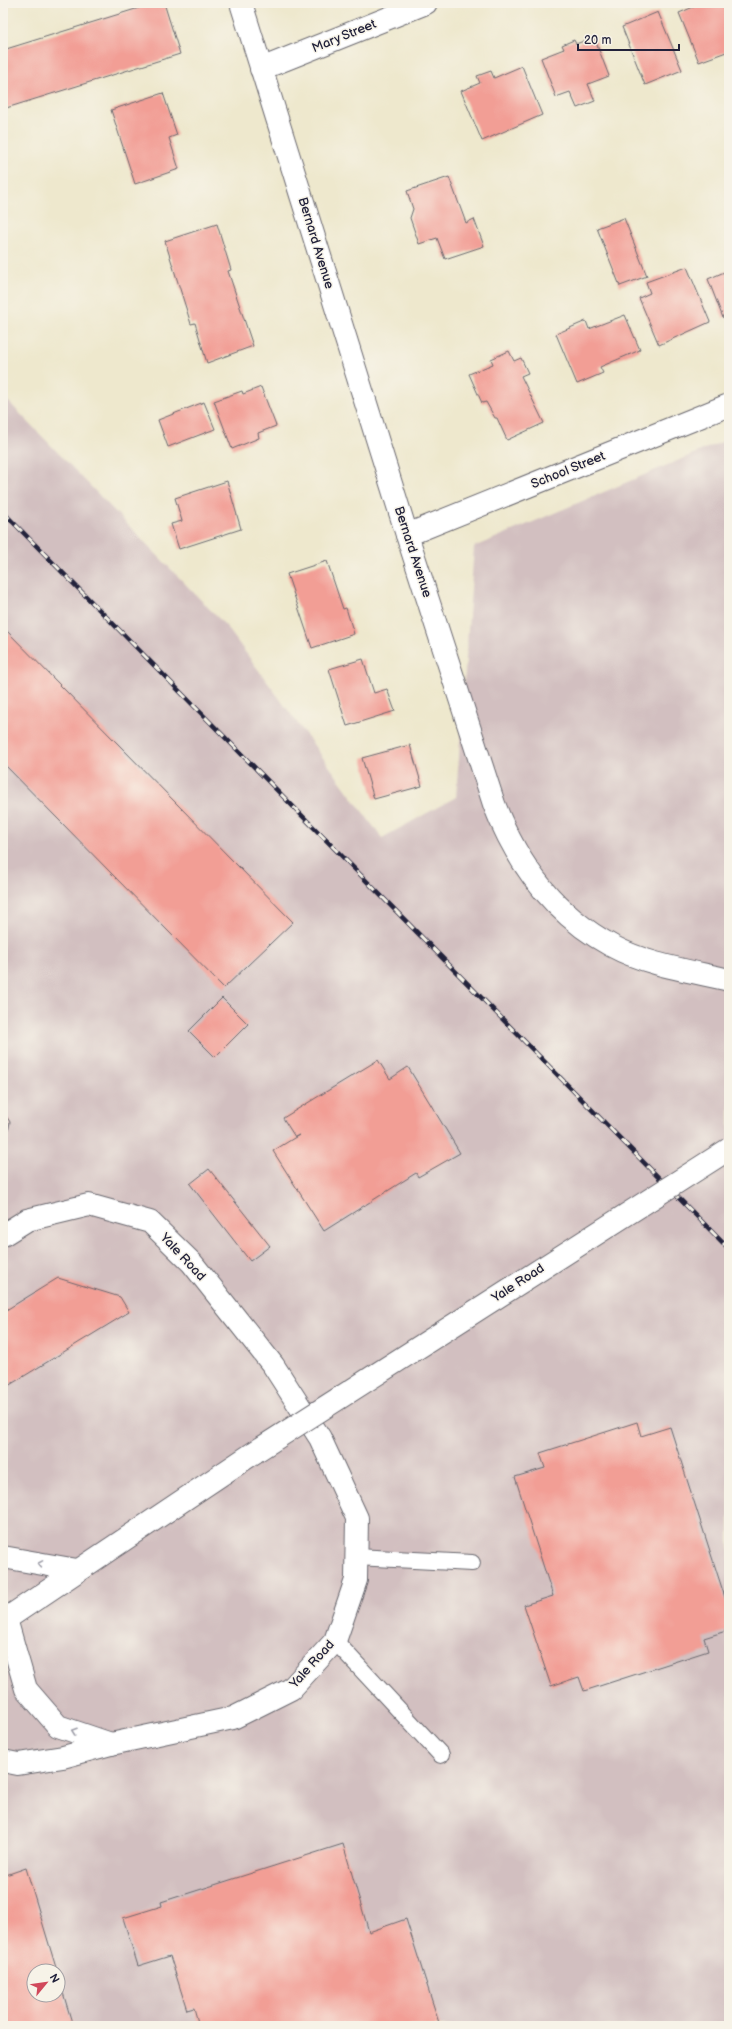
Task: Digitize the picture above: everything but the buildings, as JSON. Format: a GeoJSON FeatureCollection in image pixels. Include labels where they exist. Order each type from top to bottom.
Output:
{"type":"FeatureCollection","features":[{"type":"Feature","properties":{"kind":"street","name":"Bernard Avenue"},"geometry":{"type":"LineString","coordinates":[[241,3],[407,536],[494,804],[506,834],[521,861],[545,892],[573,919],[612,946],[649,961],[729,980]]}},
{"type":"Feature","properties":{"kind":"street","name":"Mary Street"},"geometry":{"type":"LineString","coordinates":[[261,69],[426,3]]}},
{"type":"Feature","properties":{"kind":"street","name":"School Street"},"geometry":{"type":"LineString","coordinates":[[407,536],[729,405]]}},
{"type":"Feature","properties":{"kind":"street","name":"Yale Road"},"geometry":{"type":"LineString","coordinates":[[4,1620],[255,1452],[729,1149]]}},
{"type":"Feature","properties":{"kind":"street","name":"Yale Road"},"geometry":{"type":"LineString","coordinates":[[3,1235],[27,1220],[89,1205],[150,1222],[192,1263],[273,1365],[320,1438],[357,1518],[356,1580],[335,1641],[291,1690],[233,1718],[111,1744],[63,1757],[18,1764],[3,1761]]}},
{"type":"Feature","properties":{"kind":"street"},"geometry":{"type":"LineString","coordinates":[[3,1557],[77,1570]]}},
{"type":"Feature","properties":{"kind":"street"},"geometry":{"type":"LineString","coordinates":[[4,1620],[26,1689],[58,1726],[111,1744]]}},
{"type":"Feature","properties":{"kind":"lane"},"geometry":{"type":"LineString","coordinates":[[356,1557],[472,1564]]}},
{"type":"Feature","properties":{"kind":"lane"},"geometry":{"type":"LineString","coordinates":[[335,1641],[441,1755]]}},
{"type":"Feature","properties":{"kind":"shaded area"},"geometry":{"type":"Polygon","coordinates":[[[3,396],[226,626],[382,838],[456,797],[474,547],[729,439],[729,2026],[3,2026],[3,396]]]}},
{"type":"Feature","properties":{"kind":"railway"},"geometry":{"type":"LineString","coordinates":[[3,512],[729,1249]]}}]}
